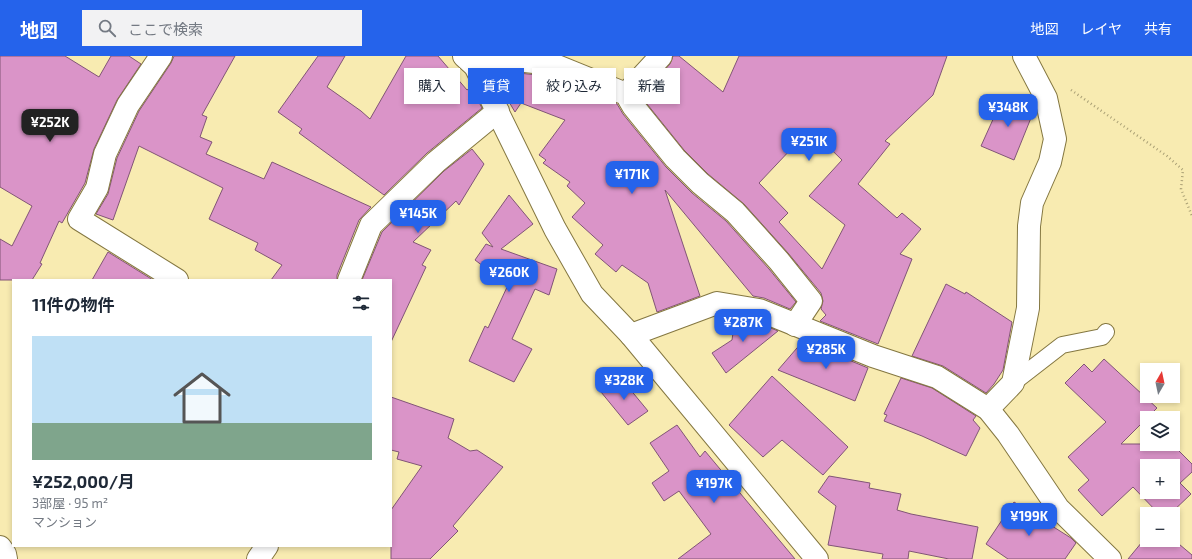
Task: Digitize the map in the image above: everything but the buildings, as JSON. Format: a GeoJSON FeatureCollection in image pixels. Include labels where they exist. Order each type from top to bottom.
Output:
{"type":"FeatureCollection","features":[{"type":"Feature","properties":{"kind":"street"},"geometry":{"type":"LineString","coordinates":[[161,56],[128,105],[105,154],[97,188],[79,219],[175,279]]}},
{"type":"Feature","properties":{"kind":"street"},"geometry":{"type":"LineString","coordinates":[[650,68],[661,56]]}},
{"type":"Feature","properties":{"kind":"street"},"geometry":{"type":"LineString","coordinates":[[988,409],[1013,383],[1028,308],[1029,226],[1032,203],[1050,162],[1054,139],[1046,98],[1024,56]]}},
{"type":"Feature","properties":{"kind":"street"},"geometry":{"type":"LineString","coordinates":[[624,93],[552,64],[479,59],[498,111],[555,229],[592,294],[631,335],[812,557]]}},
{"type":"Feature","properties":{"kind":"street"},"geometry":{"type":"LineString","coordinates":[[632,104],[675,158],[700,183],[735,212],[779,261],[811,301],[795,325]]}},
{"type":"Feature","properties":{"kind":"street"},"geometry":{"type":"LineString","coordinates":[[349,279],[370,225],[436,162],[498,111]]}},
{"type":"Feature","properties":{"kind":"street"},"geometry":{"type":"LineString","coordinates":[[631,335],[717,303],[759,310],[873,356],[938,377],[988,409],[1008,434],[1058,508],[1110,559]]}},
{"type":"Feature","properties":{"kind":"street"},"geometry":{"type":"LineString","coordinates":[[0,547],[6,554],[6,559]]}},
{"type":"Feature","properties":{"kind":"street"},"geometry":{"type":"LineString","coordinates":[[258,559],[266,547]]}},
{"type":"Feature","properties":{"kind":"lane"},"geometry":{"type":"LineString","coordinates":[[1013,383],[1062,345],[1102,336],[1106,332]]}},
{"type":"Feature","properties":{"kind":"path"},"geometry":{"type":"LineString","coordinates":[[1071,90],[1167,156],[1183,170],[1181,189],[1192,216]]}}]}
